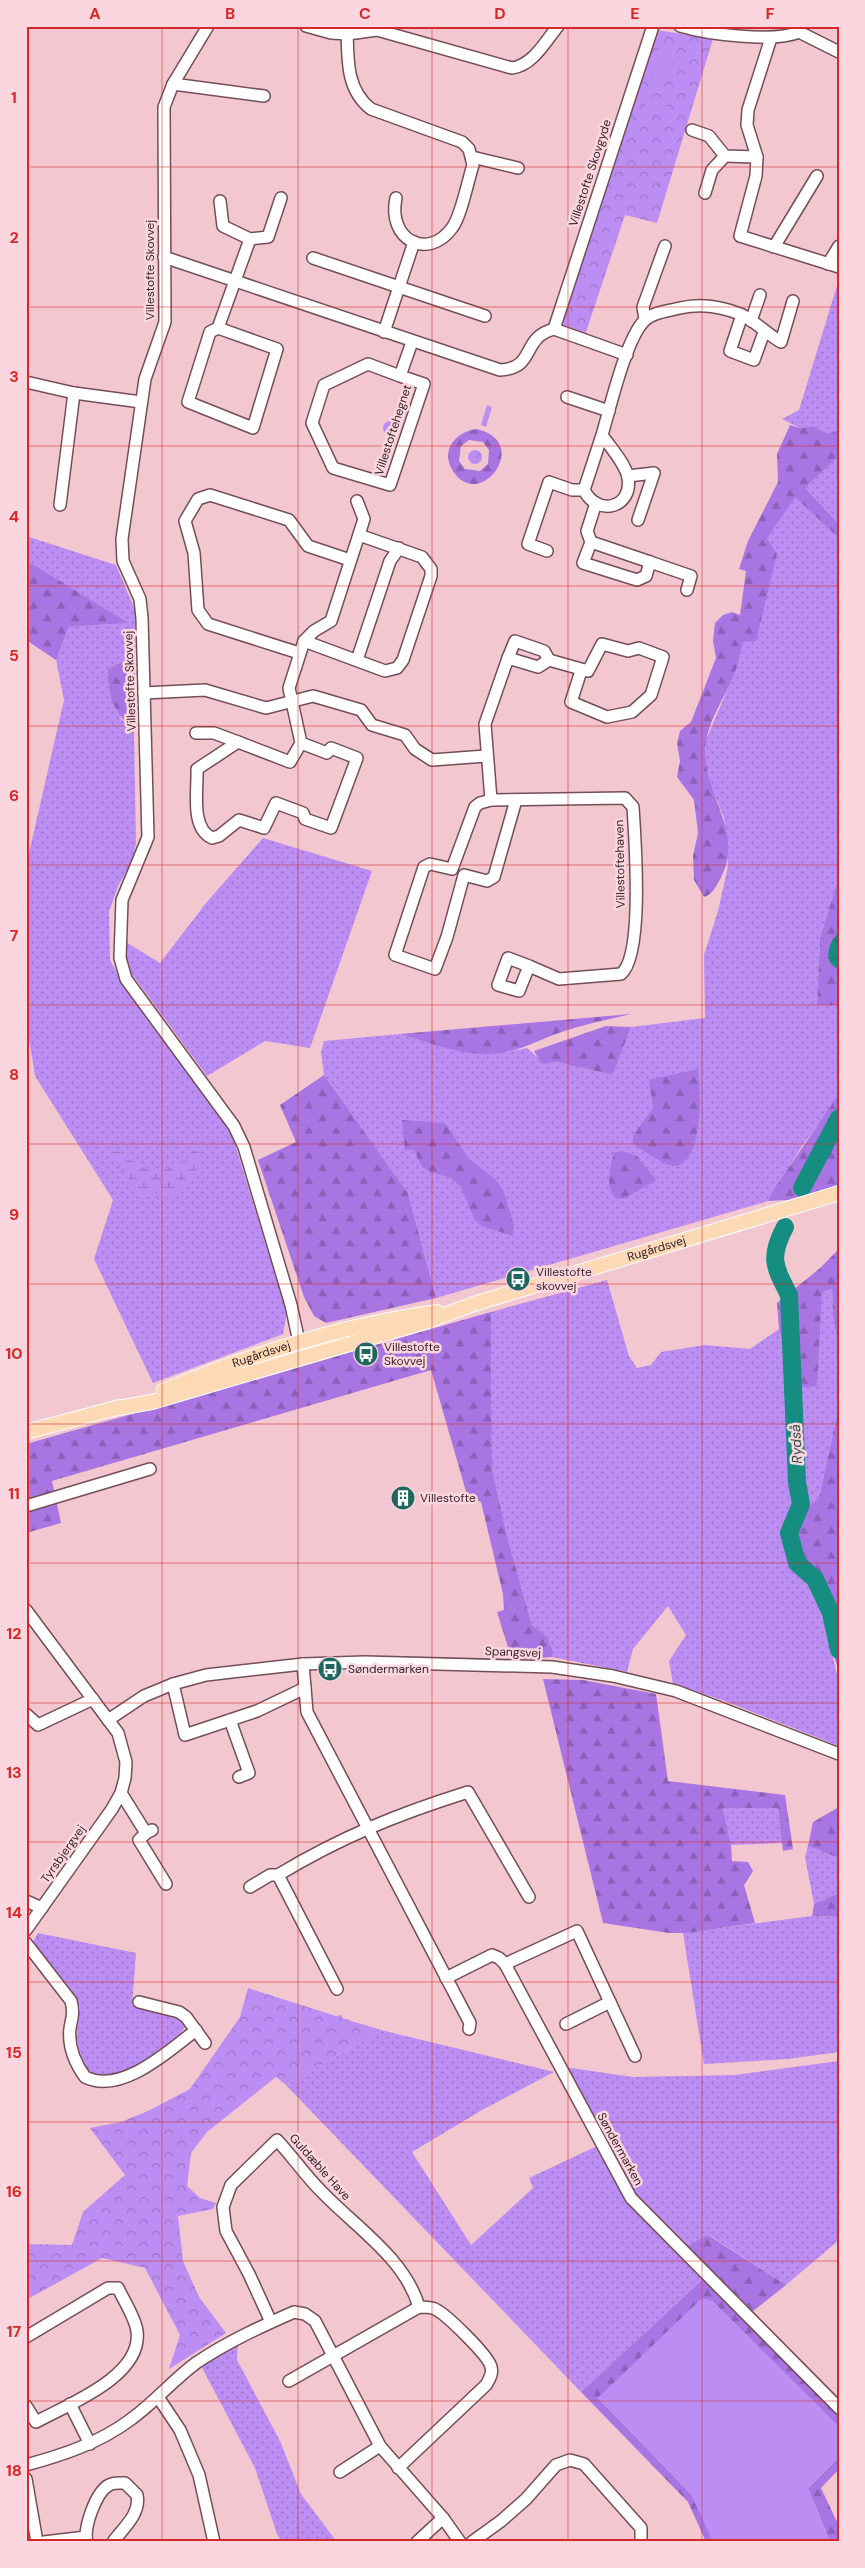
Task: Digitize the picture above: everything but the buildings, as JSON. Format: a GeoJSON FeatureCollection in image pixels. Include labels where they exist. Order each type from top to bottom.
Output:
{"type":"FeatureCollection","features":[{"type":"Feature","properties":{"kind":"main road","name":"Rugårdsvej"},"geometry":{"type":"LineString","coordinates":[[26,1432],[112,1409],[152,1402],[233,1378],[264,1361],[306,1348],[384,1319],[474,1304],[839,1193]]}},
{"type":"Feature","properties":{"kind":"main road","name":"Rugårdsvej"},"geometry":{"type":"LineString","coordinates":[[112,1409],[234,1363],[306,1348]]}},
{"type":"Feature","properties":{"kind":"street","name":"Villestofte Skovvej"},"geometry":{"type":"LineString","coordinates":[[208,26],[173,84],[164,107],[162,128],[165,322],[144,379],[122,539],[123,561],[140,598],[148,837],[122,900],[120,958],[126,979],[237,1133],[244,1148],[291,1305],[306,1348]]}},
{"type":"Feature","properties":{"kind":"street"},"geometry":{"type":"LineString","coordinates":[[306,26],[331,34],[347,30],[377,30],[512,68],[522,66],[529,60],[558,26]]}},
{"type":"Feature","properties":{"kind":"street","name":"Villestofte Skovgyde"},"geometry":{"type":"LineString","coordinates":[[554,329],[653,26]]}},
{"type":"Feature","properties":{"kind":"street"},"geometry":{"type":"LineString","coordinates":[[680,26],[771,38],[786,38],[801,29],[839,52]]}},
{"type":"Feature","properties":{"kind":"street"},"geometry":{"type":"LineString","coordinates":[[347,30],[351,79],[354,91],[361,101],[371,109],[462,142],[472,157],[473,165],[454,226],[444,238],[435,242],[414,242],[400,231],[394,220],[396,198]]}},
{"type":"Feature","properties":{"kind":"street"},"geometry":{"type":"LineString","coordinates":[[771,38],[748,110],[747,124],[757,158],[756,176],[740,236],[833,266],[839,246]]}},
{"type":"Feature","properties":{"kind":"street"},"geometry":{"type":"LineString","coordinates":[[173,84],[264,96]]}},
{"type":"Feature","properties":{"kind":"street"},"geometry":{"type":"LineString","coordinates":[[692,130],[709,136],[725,156],[757,158]]}},
{"type":"Feature","properties":{"kind":"street"},"geometry":{"type":"LineString","coordinates":[[705,193],[712,170],[725,156]]}},
{"type":"Feature","properties":{"kind":"street"},"geometry":{"type":"LineString","coordinates":[[472,157],[518,168]]}},
{"type":"Feature","properties":{"kind":"street"},"geometry":{"type":"LineString","coordinates":[[774,247],[817,176]]}},
{"type":"Feature","properties":{"kind":"street"},"geometry":{"type":"LineString","coordinates":[[220,201],[223,226],[250,240],[268,238],[281,198]]}},
{"type":"Feature","properties":{"kind":"street"},"geometry":{"type":"LineString","coordinates":[[218,328],[277,349],[253,428],[188,402],[210,332],[218,328],[250,240]]}},
{"type":"Feature","properties":{"kind":"street"},"geometry":{"type":"LineString","coordinates":[[384,332],[414,242]]}},
{"type":"Feature","properties":{"kind":"street"},"geometry":{"type":"LineString","coordinates":[[645,320],[643,308],[665,246]]}},
{"type":"Feature","properties":{"kind":"street"},"geometry":{"type":"LineString","coordinates":[[164,257],[412,342],[500,370],[508,369],[522,362],[534,339],[543,332],[554,329],[627,355]]}},
{"type":"Feature","properties":{"kind":"street"},"geometry":{"type":"LineString","coordinates":[[313,258],[484,316]]}},
{"type":"Feature","properties":{"kind":"street"},"geometry":{"type":"LineString","coordinates":[[760,295],[730,351],[754,360],[764,332]]}},
{"type":"Feature","properties":{"kind":"street"},"geometry":{"type":"LineString","coordinates":[[602,435],[628,476],[629,482],[623,499],[617,505],[609,507],[590,500],[584,490],[627,355],[637,330],[645,320],[658,313],[689,306],[722,308],[746,318],[781,342],[793,301]]}},
{"type":"Feature","properties":{"kind":"street","name":"Villestoftehegnet"},"geometry":{"type":"LineString","coordinates":[[400,376],[412,342]]}},
{"type":"Feature","properties":{"kind":"street","name":"Villestoftehegnet"},"geometry":{"type":"LineString","coordinates":[[368,364],[400,376],[424,384],[390,485],[333,468],[312,423],[324,385],[368,364]]}},
{"type":"Feature","properties":{"kind":"street"},"geometry":{"type":"LineString","coordinates":[[26,382],[74,393],[141,402]]}},
{"type":"Feature","properties":{"kind":"street"},"geometry":{"type":"LineString","coordinates":[[60,505],[74,393]]}},
{"type":"Feature","properties":{"kind":"street"},"geometry":{"type":"LineString","coordinates":[[567,397],[609,411]]}},
{"type":"Feature","properties":{"kind":"street"},"geometry":{"type":"LineString","coordinates":[[628,476],[654,473],[638,520]]}},
{"type":"Feature","properties":{"kind":"street"},"geometry":{"type":"LineString","coordinates":[[547,551],[528,544],[549,482],[572,490],[584,490]]}},
{"type":"Feature","properties":{"kind":"street"},"geometry":{"type":"LineString","coordinates":[[300,653],[208,624],[198,610],[194,553],[186,521],[194,504],[198,498],[210,494],[289,520],[308,546],[350,560]]}},
{"type":"Feature","properties":{"kind":"street"},"geometry":{"type":"LineString","coordinates":[[196,733],[214,733],[290,762],[301,743],[289,688],[304,641],[314,631],[331,622],[364,519],[357,501]]}},
{"type":"Feature","properties":{"kind":"street"},"geometry":{"type":"LineString","coordinates":[[596,503],[587,531],[591,542],[583,564],[637,580],[646,576],[650,562]]}},
{"type":"Feature","properties":{"kind":"street"},"geometry":{"type":"LineString","coordinates":[[304,641],[385,671],[397,668],[403,660],[431,576],[431,569],[422,557],[359,535]]}},
{"type":"Feature","properties":{"kind":"street"},"geometry":{"type":"LineString","coordinates":[[591,542],[691,576],[687,590]]}},
{"type":"Feature","properties":{"kind":"street"},"geometry":{"type":"LineString","coordinates":[[357,660],[390,561],[398,548]]}},
{"type":"Feature","properties":{"kind":"street"},"geometry":{"type":"LineString","coordinates":[[516,800],[494,877],[487,882],[464,875],[447,937],[435,969],[395,955],[424,867],[430,864],[452,869],[475,807],[480,802],[491,800],[486,756],[485,724],[514,641],[544,651],[548,660],[581,671],[588,671],[602,644],[628,651],[639,648],[663,657],[651,695],[632,712],[607,717],[571,702],[581,671]]}},
{"type":"Feature","properties":{"kind":"street"},"geometry":{"type":"LineString","coordinates":[[508,658],[538,667],[548,660]]}},
{"type":"Feature","properties":{"kind":"street"},"geometry":{"type":"LineString","coordinates":[[144,693],[204,690],[266,708],[313,696],[361,710],[372,726],[405,735],[415,749],[432,760],[486,756]]}},
{"type":"Feature","properties":{"kind":"street"},"geometry":{"type":"LineString","coordinates":[[238,742],[197,769],[198,826],[204,835],[212,838],[219,836],[239,820],[264,828],[276,803],[303,813],[305,819],[331,828],[357,758],[331,748],[328,753],[301,743]]}},
{"type":"Feature","properties":{"kind":"street","name":"Villestoftehaven"},"geometry":{"type":"LineString","coordinates":[[491,800],[625,798],[633,807],[637,884],[633,948],[627,969],[621,974],[559,979],[530,966]]}},
{"type":"Feature","properties":{"kind":"street"},"geometry":{"type":"LineString","coordinates":[[26,1506],[150,1469]]}},
{"type":"Feature","properties":{"kind":"street","name":"Tyrsbjergvej"},"geometry":{"type":"LineString","coordinates":[[26,1610],[108,1720],[123,1746],[126,1762],[121,1793],[112,1809],[26,1930]]}},
{"type":"Feature","properties":{"kind":"street","name":"Spangsvej"},"geometry":{"type":"LineString","coordinates":[[108,1720],[144,1696],[173,1684],[206,1675],[303,1664],[365,1662],[552,1667],[614,1676],[676,1691],[839,1754]]}},
{"type":"Feature","properties":{"kind":"street"},"geometry":{"type":"LineString","coordinates":[[303,1664],[307,1712],[470,2023],[469,2029]]}},
{"type":"Feature","properties":{"kind":"street"},"geometry":{"type":"LineString","coordinates":[[173,1684],[185,1734],[257,1711],[305,1688]]}},
{"type":"Feature","properties":{"kind":"street"},"geometry":{"type":"LineString","coordinates":[[26,1714],[38,1726],[92,1699]]}},
{"type":"Feature","properties":{"kind":"street"},"geometry":{"type":"LineString","coordinates":[[230,1720],[249,1773],[239,1777]]}},
{"type":"Feature","properties":{"kind":"street"},"geometry":{"type":"LineString","coordinates":[[250,1887],[270,1875],[278,1876],[319,1850],[367,1827],[468,1792],[529,1897]]}},
{"type":"Feature","properties":{"kind":"street"},"geometry":{"type":"LineString","coordinates":[[121,1793],[149,1831],[139,1840],[166,1884]]}},
{"type":"Feature","properties":{"kind":"street"},"geometry":{"type":"LineString","coordinates":[[278,1876],[337,1989]]}},
{"type":"Feature","properties":{"kind":"street"},"geometry":{"type":"LineString","coordinates":[[26,1901],[42,1908]]}},
{"type":"Feature","properties":{"kind":"street"},"geometry":{"type":"LineString","coordinates":[[446,1978],[492,1956],[499,1958],[505,1964],[577,1931],[635,2056]]}},
{"type":"Feature","properties":{"kind":"street"},"geometry":{"type":"LineString","coordinates":[[26,1943],[71,2001],[74,2011],[69,2041],[78,2068],[85,2077],[104,2082],[150,2066],[196,2030]]}},
{"type":"Feature","properties":{"kind":"street","name":"Søndermarken"},"geometry":{"type":"LineString","coordinates":[[505,1964],[631,2198],[839,2408]]}},
{"type":"Feature","properties":{"kind":"street"},"geometry":{"type":"LineString","coordinates":[[139,2002],[179,2012],[186,2017],[205,2043]]}},
{"type":"Feature","properties":{"kind":"street"},"geometry":{"type":"LineString","coordinates":[[566,2024],[610,2002]]}},
{"type":"Feature","properties":{"kind":"street","name":"Guldæble Have"},"geometry":{"type":"LineString","coordinates":[[271,2322],[250,2274],[226,2231],[223,2207],[231,2185],[277,2140],[319,2190],[380,2248],[404,2275],[417,2297],[419,2306]]}},
{"type":"Feature","properties":{"kind":"street"},"geometry":{"type":"LineString","coordinates":[[26,2337],[108,2288],[118,2288],[137,2330],[133,2358],[111,2380],[36,2422],[26,2406]]}},
{"type":"Feature","properties":{"kind":"street"},"geometry":{"type":"LineString","coordinates":[[289,2381],[419,2306],[434,2309],[444,2316],[486,2357],[491,2367],[491,2376],[486,2386],[398,2468]]}},
{"type":"Feature","properties":{"kind":"street"},"geometry":{"type":"LineString","coordinates":[[26,2466],[58,2457],[90,2444],[130,2421],[176,2380],[207,2356],[223,2346],[294,2312],[305,2314],[315,2321],[380,2446],[443,2518],[460,2542]]}},
{"type":"Feature","properties":{"kind":"street"},"geometry":{"type":"LineString","coordinates":[[158,2398],[180,2430],[199,2475],[214,2542]]}},
{"type":"Feature","properties":{"kind":"street"},"geometry":{"type":"LineString","coordinates":[[70,2404],[90,2444]]}},
{"type":"Feature","properties":{"kind":"street"},"geometry":{"type":"LineString","coordinates":[[340,2472],[380,2446]]}},
{"type":"Feature","properties":{"kind":"street"},"geometry":{"type":"LineString","coordinates":[[472,2542],[502,2521],[526,2499],[556,2465],[570,2460],[584,2464],[608,2489],[641,2528],[641,2542]]}},
{"type":"Feature","properties":{"kind":"street"},"geometry":{"type":"LineString","coordinates":[[26,2479],[36,2542]]}},
{"type":"Feature","properties":{"kind":"street"},"geometry":{"type":"LineString","coordinates":[[44,2542],[87,2539],[86,2527],[101,2492],[110,2484],[125,2483],[137,2495],[137,2508],[135,2514],[113,2542]]}},
{"type":"Feature","properties":{"kind":"street"},"geometry":{"type":"LineString","coordinates":[[417,2542],[443,2518]]}},
{"type":"Feature","properties":{"kind":"green space"},"geometry":{"type":"Polygon","coordinates":[[[657,30],[713,39],[657,223],[625,215],[585,335],[558,326],[657,30]]]}},
{"type":"Feature","properties":{"kind":"green space"},"geometry":{"type":"Polygon","coordinates":[[[660,46],[676,52],[667,79],[651,74],[660,46]]]}},
{"type":"Feature","properties":{"kind":"green space"},"geometry":{"type":"Polygon","coordinates":[[[665,102],[666,108],[645,109],[645,103],[665,102]]]}},
{"type":"Feature","properties":{"kind":"green space"},"geometry":{"type":"Polygon","coordinates":[[[839,279],[839,429],[829,434],[813,426],[800,428],[782,419],[799,410],[839,279]]]}},
{"type":"Feature","properties":{"kind":"green space"},"geometry":{"type":"Polygon","coordinates":[[[487,405],[492,407],[486,427],[481,425],[487,405]]]}},
{"type":"Feature","properties":{"kind":"green space"},"geometry":{"type":"Polygon","coordinates":[[[390,421],[395,423],[397,428],[395,433],[390,435],[385,433],[383,428],[385,423],[390,421]]]}},
{"type":"Feature","properties":{"kind":"green space"},"geometry":{"type":"Polygon","coordinates":[[[790,425],[800,428],[813,426],[829,434],[839,429],[839,456],[805,488],[839,524],[839,538],[795,497],[767,539],[777,554],[756,641],[743,642],[734,675],[714,716],[706,742],[706,761],[709,778],[726,828],[728,845],[726,863],[719,881],[712,892],[704,897],[694,880],[693,856],[698,833],[694,800],[677,777],[680,761],[677,743],[680,731],[691,722],[716,658],[713,641],[715,623],[723,615],[732,612],[740,615],[746,571],[739,569],[748,541],[778,482],[777,454],[790,425]]]}},
{"type":"Feature","properties":{"kind":"green space"},"geometry":{"type":"Polygon","coordinates":[[[476,429],[493,436],[501,447],[501,459],[496,470],[487,479],[476,484],[464,482],[449,464],[448,456],[452,444],[456,438],[476,429]],[[469,440],[461,446],[459,461],[465,469],[480,471],[488,464],[489,450],[483,442],[469,440]]]}},
{"type":"Feature","properties":{"kind":"green space"},"geometry":{"type":"Polygon","coordinates":[[[472,450],[478,450],[482,457],[478,464],[472,464],[468,460],[468,454],[472,450]]]}},
{"type":"Feature","properties":{"kind":"green space"},"geometry":{"type":"Polygon","coordinates":[[[839,456],[839,524],[805,488],[839,456]]]}},
{"type":"Feature","properties":{"kind":"green space"},"geometry":{"type":"Polygon","coordinates":[[[795,496],[839,538],[839,876],[820,938],[817,1005],[839,1005],[839,1094],[837,1100],[802,1146],[768,1201],[436,1298],[408,1193],[324,1075],[321,1052],[324,1041],[400,1034],[456,1050],[483,1053],[506,1052],[527,1048],[545,1064],[556,1062],[613,1075],[631,1027],[705,1018],[704,955],[718,911],[728,866],[724,818],[709,781],[705,760],[706,740],[734,674],[767,539],[795,496]]]}},
{"type":"Feature","properties":{"kind":"green space"},"geometry":{"type":"Polygon","coordinates":[[[26,536],[116,565],[135,610],[135,654],[108,669],[121,719],[134,731],[136,843],[133,860],[118,886],[109,912],[110,960],[122,982],[230,1128],[287,1313],[283,1334],[153,1383],[94,1259],[113,1200],[35,1076],[26,1019],[26,866],[64,700],[56,660],[69,627],[127,623],[26,560],[26,536]]]}},
{"type":"Feature","properties":{"kind":"green space"},"geometry":{"type":"Polygon","coordinates":[[[26,560],[128,623],[69,627],[56,660],[26,640],[26,560]]]}},
{"type":"Feature","properties":{"kind":"green space"},"geometry":{"type":"Polygon","coordinates":[[[135,654],[134,731],[121,717],[113,703],[109,688],[108,669],[135,654]]]}},
{"type":"Feature","properties":{"kind":"green space"},"geometry":{"type":"Polygon","coordinates":[[[263,838],[372,871],[310,1048],[265,1041],[207,1076],[131,973],[124,956],[126,942],[160,963],[206,903],[263,838]]]}},
{"type":"Feature","properties":{"kind":"green space"},"geometry":{"type":"Polygon","coordinates":[[[839,876],[839,1005],[817,1005],[820,938],[839,876]]]}},
{"type":"Feature","properties":{"kind":"green space"},"geometry":{"type":"Polygon","coordinates":[[[631,1014],[571,1029],[518,1049],[496,1054],[462,1052],[400,1034],[631,1014]]]}},
{"type":"Feature","properties":{"kind":"green space"},"geometry":{"type":"Polygon","coordinates":[[[606,1026],[631,1027],[613,1075],[556,1062],[545,1064],[540,1061],[534,1051],[606,1026]]]}},
{"type":"Feature","properties":{"kind":"green space"},"geometry":{"type":"Polygon","coordinates":[[[698,1069],[700,1109],[695,1141],[690,1154],[683,1163],[673,1166],[669,1165],[633,1144],[633,1136],[653,1108],[649,1080],[698,1069]]]}},
{"type":"Feature","properties":{"kind":"green space"},"geometry":{"type":"Polygon","coordinates":[[[324,1075],[408,1193],[436,1298],[326,1323],[314,1316],[304,1297],[258,1160],[296,1142],[280,1105],[324,1075]]]}},
{"type":"Feature","properties":{"kind":"green space"},"geometry":{"type":"Polygon","coordinates":[[[839,1094],[839,1186],[789,1200],[768,1201],[774,1189],[839,1094]]]}},
{"type":"Feature","properties":{"kind":"green space"},"geometry":{"type":"Polygon","coordinates":[[[402,1120],[445,1123],[469,1159],[495,1179],[503,1190],[514,1225],[513,1236],[482,1226],[475,1220],[460,1186],[451,1178],[422,1167],[414,1150],[405,1150],[402,1120]]]}},
{"type":"Feature","properties":{"kind":"green space"},"geometry":{"type":"Polygon","coordinates":[[[112,1147],[141,1167],[158,1169],[181,1165],[198,1147],[198,1167],[196,1173],[179,1194],[139,1193],[120,1168],[112,1147]]]}},
{"type":"Feature","properties":{"kind":"green space"},"geometry":{"type":"Polygon","coordinates":[[[621,1151],[637,1156],[656,1180],[624,1199],[615,1198],[609,1182],[614,1153],[621,1151]]]}},
{"type":"Feature","properties":{"kind":"green space"},"geometry":{"type":"Polygon","coordinates":[[[839,1249],[839,1350],[833,1317],[832,1289],[822,1292],[817,1386],[795,1388],[779,1329],[777,1303],[819,1269],[839,1249]]]}},
{"type":"Feature","properties":{"kind":"green space"},"geometry":{"type":"Polygon","coordinates":[[[607,1280],[629,1356],[637,1368],[651,1365],[661,1352],[705,1345],[750,1349],[779,1329],[795,1387],[818,1328],[822,1292],[832,1289],[833,1317],[839,1349],[839,1405],[819,1498],[783,1528],[818,1593],[839,1683],[839,1746],[722,1700],[673,1684],[669,1661],[686,1635],[668,1606],[633,1649],[627,1672],[552,1657],[552,1649],[547,1638],[532,1625],[508,1540],[492,1469],[491,1312],[607,1280]]]}},
{"type":"Feature","properties":{"kind":"green space"},"geometry":{"type":"Polygon","coordinates":[[[491,1312],[492,1469],[508,1540],[532,1625],[547,1637],[552,1649],[552,1657],[512,1660],[497,1612],[504,1610],[503,1594],[481,1502],[467,1495],[431,1370],[52,1481],[61,1523],[26,1533],[26,1444],[491,1312]]]}},
{"type":"Feature","properties":{"kind":"green space"},"geometry":{"type":"Polygon","coordinates":[[[839,1405],[839,1674],[818,1593],[783,1528],[819,1498],[839,1405]]]}},
{"type":"Feature","properties":{"kind":"green space"},"geometry":{"type":"Polygon","coordinates":[[[543,1679],[583,1680],[656,1694],[668,1781],[785,1795],[793,1849],[783,1851],[778,1808],[723,1808],[731,1845],[732,1861],[748,1862],[753,1871],[744,1885],[755,1923],[687,1933],[669,1933],[603,1923],[543,1679]]]}},
{"type":"Feature","properties":{"kind":"green space"},"geometry":{"type":"Polygon","coordinates":[[[839,1807],[839,1858],[808,1846],[813,1822],[839,1807]]]}},
{"type":"Feature","properties":{"kind":"green space"},"geometry":{"type":"Polygon","coordinates":[[[723,1808],[778,1808],[783,1843],[731,1845],[723,1808]]]}},
{"type":"Feature","properties":{"kind":"green space"},"geometry":{"type":"Polygon","coordinates":[[[808,1846],[839,1858],[839,1893],[814,1904],[805,1857],[808,1846]]]}},
{"type":"Feature","properties":{"kind":"green space"},"geometry":{"type":"Polygon","coordinates":[[[839,1893],[839,1917],[812,1916],[814,1904],[839,1893]]]}},
{"type":"Feature","properties":{"kind":"green space"},"geometry":{"type":"Polygon","coordinates":[[[812,1916],[839,1917],[839,2052],[788,2059],[704,2064],[683,1933],[812,1916]]]}},
{"type":"Feature","properties":{"kind":"green space"},"geometry":{"type":"Polygon","coordinates":[[[38,1933],[136,1953],[132,2005],[179,2019],[185,2027],[172,2042],[132,2070],[113,2077],[90,2075],[79,2049],[77,2027],[80,2007],[33,1942],[38,1933]]]}},
{"type":"Feature","properties":{"kind":"green space"},"geometry":{"type":"Polygon","coordinates":[[[248,1988],[336,2016],[342,2015],[342,2018],[381,2030],[286,2085],[276,2077],[207,2132],[191,2153],[187,2186],[200,2198],[216,2203],[213,2209],[178,2216],[183,2261],[199,2297],[226,2333],[169,2369],[180,2335],[145,2268],[102,2258],[26,2300],[26,2244],[72,2245],[83,2212],[125,2175],[90,2128],[121,2122],[148,2111],[190,2089],[240,2017],[248,1988]]]}},
{"type":"Feature","properties":{"kind":"green space"},"geometry":{"type":"Polygon","coordinates":[[[381,2030],[554,2072],[482,2110],[412,2152],[471,2245],[533,2188],[529,2178],[597,2146],[629,2202],[703,2279],[581,2392],[286,2085],[381,2030]]]}},
{"type":"Feature","properties":{"kind":"green space"},"geometry":{"type":"Polygon","coordinates":[[[839,2061],[839,2240],[786,2285],[709,2235],[685,2247],[632,2195],[564,2067],[633,2077],[735,2075],[839,2061]]]}},
{"type":"Feature","properties":{"kind":"green space"},"geometry":{"type":"Polygon","coordinates":[[[708,2235],[786,2285],[752,2312],[685,2247],[708,2235]]]}},
{"type":"Feature","properties":{"kind":"green space"},"geometry":{"type":"Polygon","coordinates":[[[703,2279],[839,2416],[839,2427],[712,2301],[598,2398],[691,2494],[724,2542],[706,2542],[688,2502],[581,2392],[703,2279]]]}},
{"type":"Feature","properties":{"kind":"green space"},"geometry":{"type":"Polygon","coordinates":[[[702,2298],[712,2301],[839,2427],[839,2457],[808,2488],[830,2542],[713,2542],[691,2494],[598,2398],[702,2298]]]}},
{"type":"Feature","properties":{"kind":"green space"},"geometry":{"type":"Polygon","coordinates":[[[238,2338],[237,2360],[280,2441],[301,2494],[337,2542],[282,2542],[277,2534],[255,2468],[199,2362],[238,2338]]]}},
{"type":"Feature","properties":{"kind":"green space"},"geometry":{"type":"Polygon","coordinates":[[[839,2457],[839,2469],[821,2488],[839,2526],[839,2542],[830,2542],[808,2488],[839,2457]]]}},
{"type":"Feature","properties":{"kind":"water"},"geometry":{"type":"Polygon","coordinates":[[[839,932],[839,969],[830,962],[828,952],[832,941],[839,932]]]}},
{"type":"Feature","properties":{"kind":"waterway","name":"Rydså"},"geometry":{"type":"LineString","coordinates":[[802,1188],[839,1118]]}},
{"type":"Feature","properties":{"kind":"waterway","name":"Rydså"},"geometry":{"type":"LineString","coordinates":[[785,1227],[777,1246],[775,1261],[789,1295],[797,1482],[801,1504],[789,1533],[797,1563],[815,1579],[831,1613],[839,1650]]}},
{"type":"Feature","properties":{"kind":"place","name":"Villestofte skovvej"},"geometry":{"type":"Point","coordinates":[518,1279]}},
{"type":"Feature","properties":{"kind":"place","name":"Villestofte Skovvej"},"geometry":{"type":"Point","coordinates":[366,1354]}},
{"type":"Feature","properties":{"kind":"place","name":"Villestofte"},"geometry":{"type":"Point","coordinates":[403,1498]}},
{"type":"Feature","properties":{"kind":"place","name":"Søndermarken"},"geometry":{"type":"Point","coordinates":[330,1669]}}]}
